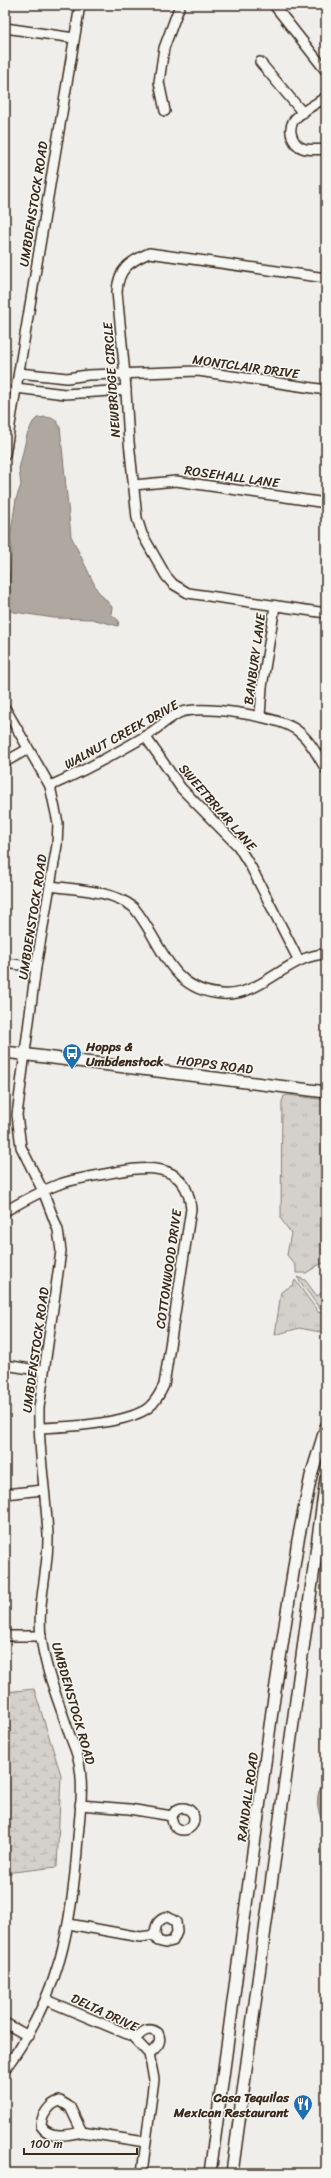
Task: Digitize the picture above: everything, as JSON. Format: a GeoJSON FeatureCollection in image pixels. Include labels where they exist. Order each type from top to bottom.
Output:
{"type":"FeatureCollection","features":[{"type":"Feature","properties":{"kind":"main road","name":"HOPPS ROAD"},"geometry":{"type":"LineString","coordinates":[[5,1052],[326,1092]]}},
{"type":"Feature","properties":{"kind":"main road","name":"RANDALL ROAD"},"geometry":{"type":"LineString","coordinates":[[210,2173],[272,1711],[297,1547],[310,1476],[326,1427]]}},
{"type":"Feature","properties":{"kind":"main road"},"geometry":{"type":"LineString","coordinates":[[232,2173],[326,1479]]}},
{"type":"Feature","properties":{"kind":"street","name":"UMBDENSTOCK ROAD"},"geometry":{"type":"LineString","coordinates":[[5,455],[80,5]]}},
{"type":"Feature","properties":{"kind":"street"},"geometry":{"type":"LineString","coordinates":[[165,112],[159,82],[164,48],[180,5]]}},
{"type":"Feature","properties":{"kind":"street"},"geometry":{"type":"LineString","coordinates":[[274,5],[326,71]]}},
{"type":"Feature","properties":{"kind":"street"},"geometry":{"type":"LineString","coordinates":[[5,28],[74,38]]}},
{"type":"Feature","properties":{"kind":"street"},"geometry":{"type":"LineString","coordinates":[[260,62],[303,113]]}},
{"type":"Feature","properties":{"kind":"street"},"geometry":{"type":"LineString","coordinates":[[326,97],[295,119],[290,128],[292,139],[299,147],[308,150],[326,150]]}},
{"type":"Feature","properties":{"kind":"street","name":"NEWBRIDGE CIRCLE"},"geometry":{"type":"LineString","coordinates":[[326,278],[149,253],[131,261],[118,279],[117,292],[125,375],[129,442],[137,518],[142,534],[156,561],[173,584],[182,590],[200,596],[326,613]]}},
{"type":"Feature","properties":{"kind":"street","name":"MONTCLAIR DRIVE"},"geometry":{"type":"LineString","coordinates":[[18,373],[67,378],[88,375],[125,375],[198,371],[326,390]]}},
{"type":"Feature","properties":{"kind":"street"},"geometry":{"type":"LineString","coordinates":[[16,388],[64,394],[126,390]]}},
{"type":"Feature","properties":{"kind":"street","name":"ROSEHALL LANE"},"geometry":{"type":"LineString","coordinates":[[134,485],[176,481],[326,503]]}},
{"type":"Feature","properties":{"kind":"street","name":"BANBURY LANE"},"geometry":{"type":"LineString","coordinates":[[260,716],[262,687],[275,606]]}},
{"type":"Feature","properties":{"kind":"street","name":"UMBDENSTOCK ROAD"},"geometry":{"type":"LineString","coordinates":[[5,708],[50,786],[58,823],[51,886],[36,967],[26,1054],[18,1101],[18,1130],[21,1147],[43,1191],[58,1230],[61,1251],[60,1267],[44,1371],[38,1428],[48,1536],[41,1611],[41,1636],[49,1674],[79,1760],[81,1784],[75,1883],[69,1924],[60,1963],[46,2000],[28,2036],[5,2069]]}},
{"type":"Feature","properties":{"kind":"street","name":"WALNUT CREEK DRIVE"},"geometry":{"type":"LineString","coordinates":[[50,786],[84,771],[146,736],[179,713],[192,710],[260,716],[282,722],[294,728],[304,736],[324,764]]}},
{"type":"Feature","properties":{"kind":"street","name":"SWEETBRIAR LANE"},"geometry":{"type":"LineString","coordinates":[[146,736],[181,788],[238,846],[251,867],[299,961]]}},
{"type":"Feature","properties":{"kind":"street"},"geometry":{"type":"LineString","coordinates":[[5,762],[28,749]]}},
{"type":"Feature","properties":{"kind":"street"},"geometry":{"type":"LineString","coordinates":[[51,886],[104,895],[121,900],[133,908],[142,918],[168,964],[180,978],[192,986],[207,992],[239,994],[267,981],[299,961],[326,954]]}},
{"type":"Feature","properties":{"kind":"street"},"geometry":{"type":"LineString","coordinates":[[5,963],[36,967]]}},
{"type":"Feature","properties":{"kind":"street","name":"COTTONWOOD DRIVE"},"geometry":{"type":"LineString","coordinates":[[5,1211],[43,1191],[74,1180],[140,1168],[166,1171],[182,1181],[190,1196],[190,1209],[164,1385],[158,1397],[150,1407],[136,1414],[95,1424],[38,1428]]}},
{"type":"Feature","properties":{"kind":"street"},"geometry":{"type":"LineString","coordinates":[[5,1365],[44,1371]]}},
{"type":"Feature","properties":{"kind":"street"},"geometry":{"type":"LineString","coordinates":[[5,1494],[43,1490]]}},
{"type":"Feature","properties":{"kind":"street"},"geometry":{"type":"LineString","coordinates":[[5,1636],[41,1636]]}},
{"type":"Feature","properties":{"kind":"street"},"geometry":{"type":"LineString","coordinates":[[80,1805],[129,1809],[172,1816]]}},
{"type":"Feature","properties":{"kind":"street"},"geometry":{"type":"LineString","coordinates":[[69,1924],[140,1936],[155,1935]]}},
{"type":"Feature","properties":{"kind":"street","name":"DELTA DRIVE"},"geometry":{"type":"LineString","coordinates":[[46,2000],[135,2039],[149,2054]]}},
{"type":"Feature","properties":{"kind":"street"},"geometry":{"type":"LineString","coordinates":[[5,2023],[28,2036]]}},
{"type":"Feature","properties":{"kind":"street"},"geometry":{"type":"LineString","coordinates":[[135,2039],[146,2030],[153,2030],[158,2033],[160,2038],[159,2044],[149,2054],[154,2079],[142,2173]]}},
{"type":"Feature","properties":{"kind":"street"},"geometry":{"type":"LineString","coordinates":[[82,2132],[70,2107],[64,2102],[57,2102],[52,2105],[42,2119],[41,2126],[47,2132],[64,2135],[82,2132],[146,2142]]}},
{"type":"Feature","properties":{"kind":"green space"},"geometry":{"type":"Polygon","coordinates":[[[288,1095],[326,1100],[326,1267],[322,1263],[306,1273],[296,1273],[296,1266],[287,1255],[291,1233],[281,1219],[282,1102],[284,1096],[288,1095]]]}},
{"type":"Feature","properties":{"kind":"green space"},"geometry":{"type":"Polygon","coordinates":[[[297,1277],[305,1280],[317,1296],[326,1290],[326,1305],[320,1309],[297,1277]]]}},
{"type":"Feature","properties":{"kind":"green space"},"geometry":{"type":"Polygon","coordinates":[[[295,1280],[319,1313],[326,1309],[326,1333],[299,1328],[275,1335],[281,1292],[293,1285],[295,1280]]]}},
{"type":"Feature","properties":{"kind":"green space"},"geometry":{"type":"Polygon","coordinates":[[[34,1689],[61,1775],[57,1867],[13,1872],[5,1876],[5,1692],[34,1689]]]}},
{"type":"Feature","properties":{"kind":"shaded area"},"geometry":{"type":"Polygon","coordinates":[[[46,417],[55,419],[60,427],[71,536],[97,590],[112,607],[111,614],[119,621],[118,626],[92,619],[54,618],[14,612],[9,610],[7,606],[12,548],[10,538],[16,499],[21,485],[19,469],[27,435],[33,422],[37,418],[46,417]]]}},
{"type":"Feature","properties":{"kind":"shaded area"},"geometry":{"type":"Polygon","coordinates":[[[322,1785],[326,1788],[326,1821],[320,1816],[318,1807],[318,1797],[322,1785]]]}},
{"type":"Feature","properties":{"kind":"place","name":"Hopps & Umbdenstock"},"geometry":{"type":"Point","coordinates":[72,1070]}},
{"type":"Feature","properties":{"kind":"place","name":"Casa Tequilas Mexican Restaurant"},"geometry":{"type":"Point","coordinates":[303,2121]}}]}
